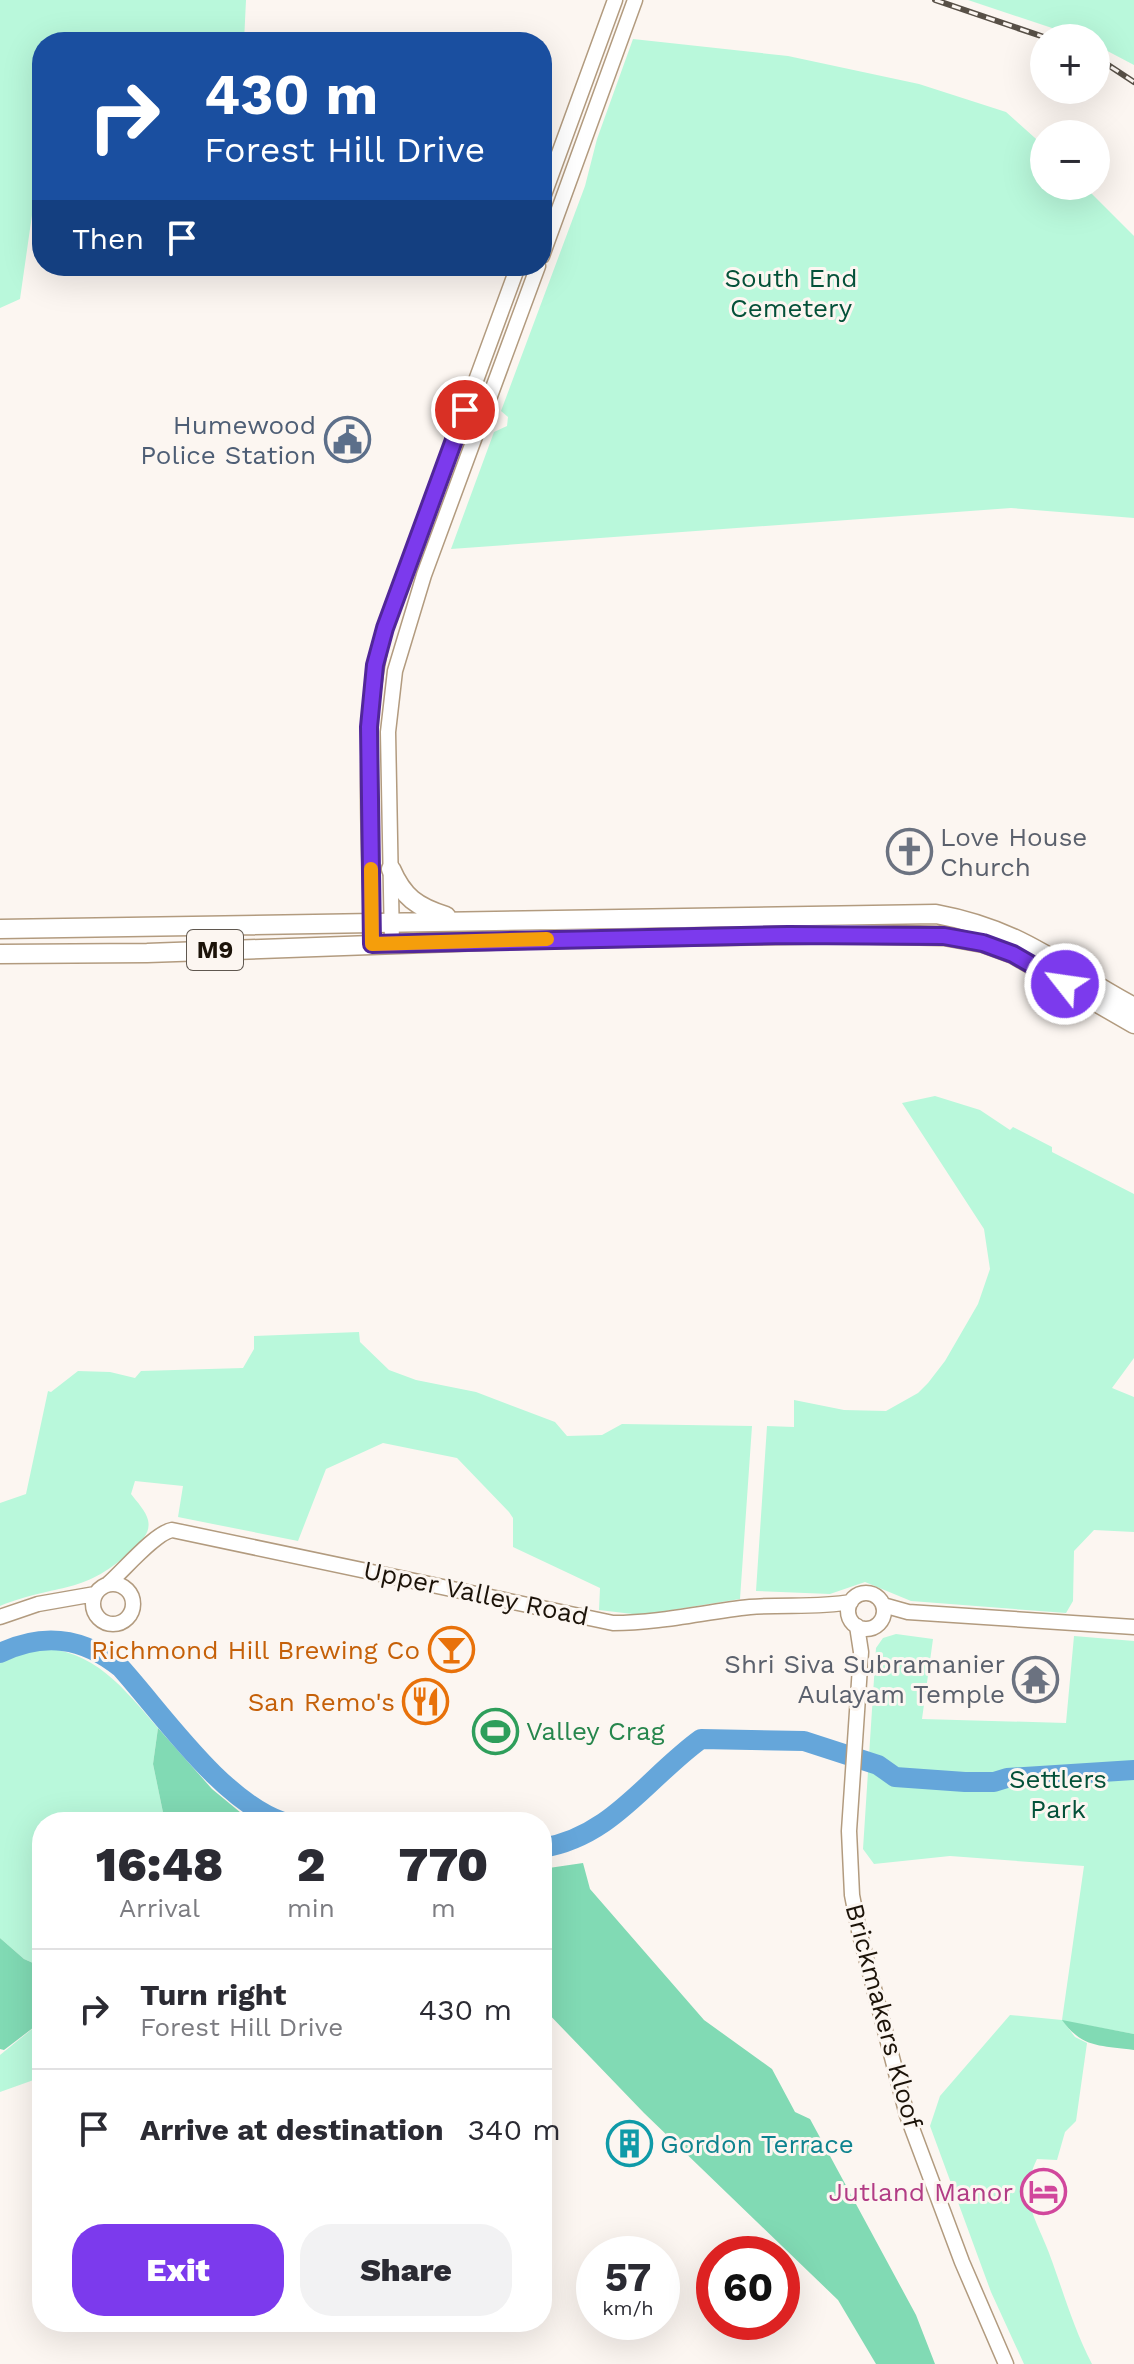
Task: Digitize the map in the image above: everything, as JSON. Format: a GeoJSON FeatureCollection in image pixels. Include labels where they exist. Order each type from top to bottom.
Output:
{"type":"FeatureCollection","features":[{"type":"Feature","properties":{"kind":"main road"},"geometry":{"type":"LineString","coordinates":[[391,869],[399,887],[411,901],[460,920]]}},
{"type":"Feature","properties":{"kind":"main road","name":"M9"},"geometry":{"type":"LineString","coordinates":[[0,929],[936,914],[969,920],[1009,934],[1134,1007]]}},
{"type":"Feature","properties":{"kind":"main road","name":"M9"},"geometry":{"type":"LineString","coordinates":[[0,954],[147,953],[372,944],[801,934],[944,936],[983,943],[1013,954],[1134,1024]]}},
{"type":"Feature","properties":{"kind":"street"},"geometry":{"type":"LineString","coordinates":[[552,173],[615,0]]}},
{"type":"Feature","properties":{"kind":"street"},"geometry":{"type":"LineString","coordinates":[[552,228],[635,0]]}},
{"type":"Feature","properties":{"kind":"street"},"geometry":{"type":"LineString","coordinates":[[372,944],[369,727],[375,665],[385,628],[514,276]]}},
{"type":"Feature","properties":{"kind":"street"},"geometry":{"type":"LineString","coordinates":[[392,944],[388,732],[390,698],[399,651],[534,276]]}},
{"type":"Feature","properties":{"kind":"street","name":"Upper Valley Road"},"geometry":{"type":"LineString","coordinates":[[108,1584],[140,1557],[159,1534],[172,1530],[613,1623],[660,1621],[751,1607],[825,1606],[852,1615]]}},
{"type":"Feature","properties":{"kind":"street","name":"Upper Valley Road"},"geometry":{"type":"LineString","coordinates":[[128,1590],[140,1557]]}},
{"type":"Feature","properties":{"kind":"street"},"geometry":{"type":"LineString","coordinates":[[0,1617],[38,1604],[95,1594],[108,1584],[119,1584],[128,1590],[133,1606],[124,1621],[107,1623],[71,1599]]}},
{"type":"Feature","properties":{"kind":"street"},"geometry":{"type":"LineString","coordinates":[[879,1617],[876,1596],[865,1593],[852,1615],[879,1617],[908,1612],[1134,1627]]}},
{"type":"Feature","properties":{"kind":"street"},"geometry":{"type":"LineString","coordinates":[[94,1612],[95,1594]]}},
{"type":"Feature","properties":{"kind":"street","name":"Brickmakers Kloof"},"geometry":{"type":"LineString","coordinates":[[852,1615],[861,1652],[849,1831],[852,1895],[885,2043],[907,2115],[940,2206],[1006,2364]]}},
{"type":"Feature","properties":{"kind":"street","name":"Brickmakers Kloof"},"geometry":{"type":"LineString","coordinates":[[861,1652],[879,1617]]}},
{"type":"Feature","properties":{"kind":"green space"},"geometry":{"type":"Polygon","coordinates":[[[0,0],[246,0],[244,32],[32,32],[32,215],[20,299],[0,308],[0,0]]]}},
{"type":"Feature","properties":{"kind":"green space"},"geometry":{"type":"Polygon","coordinates":[[[968,0],[1134,0],[1134,65],[1110,52],[1110,24],[1040,24],[968,0]]]}},
{"type":"Feature","properties":{"kind":"green space","name":"South End Cemetery"},"geometry":{"type":"Polygon","coordinates":[[[633,39],[788,56],[919,84],[1006,112],[1030,133],[1030,200],[1098,200],[1134,236],[1134,518],[1011,508],[451,549],[494,432],[507,426],[508,417],[501,411],[585,186],[597,139],[633,39]]]}},
{"type":"Feature","properties":{"kind":"green space"},"geometry":{"type":"Polygon","coordinates":[[[935,1096],[980,1110],[1010,1130],[1013,1127],[1052,1147],[1052,1152],[1134,1194],[1134,1358],[1112,1388],[1134,1397],[1134,1532],[1094,1530],[1074,1551],[1073,1601],[1066,1613],[911,1601],[865,1582],[830,1594],[756,1591],[767,1426],[794,1427],[794,1400],[844,1410],[886,1411],[918,1393],[945,1361],[978,1304],[990,1269],[984,1229],[902,1103],[935,1096]]]}},
{"type":"Feature","properties":{"kind":"green space"},"geometry":{"type":"Polygon","coordinates":[[[359,1332],[360,1342],[389,1370],[416,1380],[476,1392],[555,1422],[567,1436],[602,1435],[622,1424],[752,1426],[740,1599],[641,1615],[599,1610],[600,1588],[513,1547],[513,1518],[457,1458],[383,1443],[326,1469],[298,1541],[178,1517],[183,1486],[135,1481],[131,1494],[149,1524],[135,1547],[101,1574],[85,1581],[0,1606],[0,1503],[26,1494],[48,1391],[51,1392],[78,1371],[110,1372],[135,1378],[141,1371],[243,1368],[254,1349],[254,1336],[359,1332]]]}},
{"type":"Feature","properties":{"kind":"green space","name":"Settlers Park"},"geometry":{"type":"Polygon","coordinates":[[[896,1634],[933,1639],[922,1719],[1066,1723],[1074,1636],[1134,1641],[1134,2034],[1063,2021],[1075,2037],[1087,2043],[1076,2121],[1065,2132],[1057,2160],[1037,2159],[1029,2185],[1034,2218],[1092,2364],[1024,2364],[991,2292],[930,2126],[940,2096],[1010,2015],[1062,2020],[1084,1866],[950,1856],[874,1864],[863,1849],[876,1648],[883,1638],[896,1634]]]}},
{"type":"Feature","properties":{"kind":"green space"},"geometry":{"type":"Polygon","coordinates":[[[37,1648],[75,1655],[92,1663],[120,1685],[158,1728],[153,1764],[163,1812],[32,1812],[32,1963],[0,1938],[0,1663],[37,1648]]]}},
{"type":"Feature","properties":{"kind":"green space"},"geometry":{"type":"Polygon","coordinates":[[[158,1728],[212,1789],[240,1812],[163,1812],[153,1764],[158,1728]]]}},
{"type":"Feature","properties":{"kind":"green space"},"geometry":{"type":"Polygon","coordinates":[[[583,1863],[590,1889],[704,2020],[772,2069],[795,2112],[810,2119],[916,2315],[935,2364],[876,2364],[838,2300],[800,2263],[800,2236],[772,2236],[644,2113],[552,2017],[552,1868],[583,1863]]]}},
{"type":"Feature","properties":{"kind":"green space"},"geometry":{"type":"Polygon","coordinates":[[[0,1938],[32,1963],[32,2029],[4,2050],[0,2049],[0,1938]]]}},
{"type":"Feature","properties":{"kind":"green space"},"geometry":{"type":"Polygon","coordinates":[[[1062,2020],[1134,2034],[1134,2050],[1085,2041],[1062,2020]]]}},
{"type":"Feature","properties":{"kind":"green space"},"geometry":{"type":"Polygon","coordinates":[[[32,2029],[32,2081],[0,2092],[0,2055],[32,2029]]]}},
{"type":"Feature","properties":{"kind":"waterway"},"geometry":{"type":"LineString","coordinates":[[0,1653],[16,1646],[48,1640],[78,1644],[107,1658],[121,1668],[216,1777],[262,1812]]}},
{"type":"Feature","properties":{"kind":"waterway"},"geometry":{"type":"LineString","coordinates":[[552,1846],[589,1832],[609,1819],[701,1739],[804,1741],[878,1765],[895,1777],[994,1782],[1007,1778],[1134,1770]]}},
{"type":"Feature","properties":{"kind":"railway"},"geometry":{"type":"LineString","coordinates":[[935,0],[1030,32]]}},
{"type":"Feature","properties":{"kind":"railway"},"geometry":{"type":"LineString","coordinates":[[1110,66],[1134,82]]}},
{"type":"Feature","properties":{"kind":"slow traffic"},"geometry":{"type":"LineString","coordinates":[[371,869],[372,944],[547,939]]}},
{"type":"Feature","properties":{"kind":"place","name":"Humewood Police Station"},"geometry":{"type":"Point","coordinates":[347,440]}},
{"type":"Feature","properties":{"kind":"place","name":"Love House Church"},"geometry":{"type":"Point","coordinates":[909,852]}},
{"type":"Feature","properties":{"kind":"place","name":"Richmond Hill Brewing Co"},"geometry":{"type":"Point","coordinates":[451,1650]}},
{"type":"Feature","properties":{"kind":"place","name":"Shri Siva Subramanier Aulayam Temple"},"geometry":{"type":"Point","coordinates":[1036,1679]}},
{"type":"Feature","properties":{"kind":"place","name":"San Remo's"},"geometry":{"type":"Point","coordinates":[426,1702]}},
{"type":"Feature","properties":{"kind":"place","name":"Valley Crag"},"geometry":{"type":"Point","coordinates":[495,1731]}},
{"type":"Feature","properties":{"kind":"place","name":"Gordon Terrace"},"geometry":{"type":"Point","coordinates":[629,2144]}},
{"type":"Feature","properties":{"kind":"place","name":"Jutland Manor"},"geometry":{"type":"Point","coordinates":[1044,2192]}},
{"type":"Feature","properties":{"kind":"route"},"geometry":{"type":"LineString","coordinates":[[465,410],[385,628],[375,665],[369,727],[372,944],[844,934],[944,936],[983,943],[1013,954],[1065,984]]}}]}
